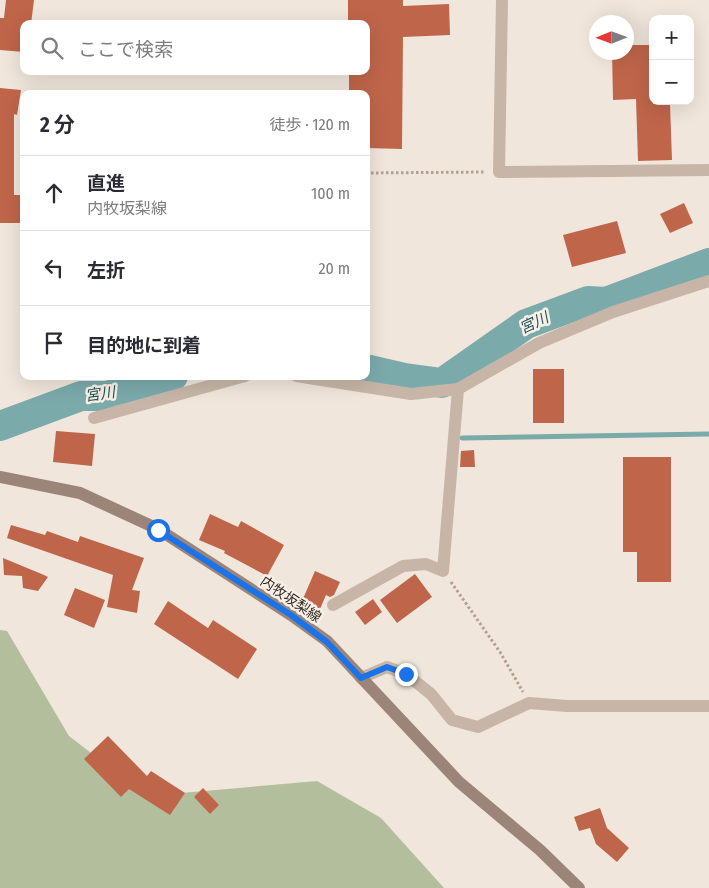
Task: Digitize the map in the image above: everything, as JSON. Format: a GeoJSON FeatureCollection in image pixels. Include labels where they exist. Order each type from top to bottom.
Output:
{"type":"FeatureCollection","features":[{"type":"Feature","properties":{"kind":"main road","name":"内牧坂梨線"},"geometry":{"type":"LineString","coordinates":[[0,477],[80,493],[158,530],[291,615],[327,642],[459,782],[540,850],[579,888]]}},
{"type":"Feature","properties":{"kind":"street"},"geometry":{"type":"LineString","coordinates":[[502,0],[499,172],[709,170]]}},
{"type":"Feature","properties":{"kind":"street"},"geometry":{"type":"LineString","coordinates":[[322,380],[411,394],[458,389],[538,343],[613,312],[709,281]]}},
{"type":"Feature","properties":{"kind":"street"},"geometry":{"type":"LineString","coordinates":[[94,418],[231,380]]}},
{"type":"Feature","properties":{"kind":"street"},"geometry":{"type":"LineString","coordinates":[[333,605],[404,566],[426,564],[443,571],[458,389]]}},
{"type":"Feature","properties":{"kind":"street"},"geometry":{"type":"LineString","coordinates":[[361,678],[387,667],[406,674],[430,694],[452,720],[478,727],[530,703],[567,706],[709,706]]}},
{"type":"Feature","properties":{"kind":"path"},"geometry":{"type":"LineString","coordinates":[[370,173],[499,172]]}},
{"type":"Feature","properties":{"kind":"path"},"geometry":{"type":"LineString","coordinates":[[443,571],[500,652],[530,703]]}},
{"type":"Feature","properties":{"kind":"green space"},"geometry":{"type":"Polygon","coordinates":[[[0,630],[7,631],[69,736],[147,796],[317,781],[381,818],[444,888],[0,888],[0,630]]]}},
{"type":"Feature","properties":{"kind":"building"},"geometry":{"type":"Polygon","coordinates":[[[6,0],[34,0],[32,20],[20,20],[20,52],[0,50],[0,18],[4,18],[6,0]]]}},
{"type":"Feature","properties":{"kind":"building"},"geometry":{"type":"Polygon","coordinates":[[[348,0],[403,0],[403,6],[449,4],[450,35],[403,37],[402,149],[370,148],[370,90],[349,90],[349,75],[370,75],[370,20],[348,20],[348,0]]]}},
{"type":"Feature","properties":{"kind":"building"},"geometry":{"type":"Polygon","coordinates":[[[634,45],[649,45],[649,105],[670,105],[672,160],[638,161],[636,99],[613,100],[612,60],[634,60],[634,45]]]}},
{"type":"Feature","properties":{"kind":"building"},"geometry":{"type":"Polygon","coordinates":[[[0,88],[21,90],[17,115],[14,114],[14,195],[20,195],[20,223],[0,223],[0,88]]]}},
{"type":"Feature","properties":{"kind":"building"},"geometry":{"type":"Polygon","coordinates":[[[684,203],[693,223],[670,233],[660,214],[684,203]]]}},
{"type":"Feature","properties":{"kind":"building"},"geometry":{"type":"Polygon","coordinates":[[[617,221],[626,253],[572,267],[563,235],[617,221]]]}},
{"type":"Feature","properties":{"kind":"building"},"geometry":{"type":"Polygon","coordinates":[[[533,369],[564,369],[564,423],[533,423],[533,369]]]}},
{"type":"Feature","properties":{"kind":"building"},"geometry":{"type":"Polygon","coordinates":[[[56,431],[95,434],[92,466],[53,462],[56,431]]]}},
{"type":"Feature","properties":{"kind":"building"},"geometry":{"type":"Polygon","coordinates":[[[474,450],[475,467],[460,467],[461,451],[474,450]]]}},
{"type":"Feature","properties":{"kind":"building"},"geometry":{"type":"Polygon","coordinates":[[[623,457],[671,457],[671,582],[637,582],[637,552],[623,552],[623,457]]]}},
{"type":"Feature","properties":{"kind":"building"},"geometry":{"type":"Polygon","coordinates":[[[210,514],[238,527],[241,521],[284,545],[267,576],[224,553],[225,551],[199,540],[210,514]]]}},
{"type":"Feature","properties":{"kind":"building"},"geometry":{"type":"Polygon","coordinates":[[[11,525],[45,535],[47,531],[78,542],[80,536],[144,558],[132,590],[140,591],[137,613],[107,607],[113,575],[7,538],[11,525]]]}},
{"type":"Feature","properties":{"kind":"building"},"geometry":{"type":"Polygon","coordinates":[[[3,558],[48,577],[38,591],[23,588],[22,576],[4,575],[3,558]]]}},
{"type":"Feature","properties":{"kind":"building"},"geometry":{"type":"Polygon","coordinates":[[[315,571],[340,582],[334,595],[330,597],[326,595],[320,609],[302,601],[315,571]]]}},
{"type":"Feature","properties":{"kind":"building"},"geometry":{"type":"Polygon","coordinates":[[[415,574],[432,597],[397,623],[380,600],[415,574]]]}},
{"type":"Feature","properties":{"kind":"building"},"geometry":{"type":"Polygon","coordinates":[[[75,588],[105,600],[94,628],[64,615],[75,588]]]}},
{"type":"Feature","properties":{"kind":"building"},"geometry":{"type":"Polygon","coordinates":[[[373,599],[382,612],[365,625],[355,612],[373,599]]]}},
{"type":"Feature","properties":{"kind":"building"},"geometry":{"type":"Polygon","coordinates":[[[168,601],[208,628],[213,620],[257,649],[238,679],[154,624],[168,601]]]}},
{"type":"Feature","properties":{"kind":"building"},"geometry":{"type":"Polygon","coordinates":[[[108,736],[147,776],[151,771],[185,793],[170,815],[129,789],[121,797],[84,759],[108,736]]]}},
{"type":"Feature","properties":{"kind":"building"},"geometry":{"type":"Polygon","coordinates":[[[203,788],[219,805],[210,814],[194,797],[203,788]]]}},
{"type":"Feature","properties":{"kind":"building"},"geometry":{"type":"Polygon","coordinates":[[[600,808],[607,828],[629,848],[617,862],[596,844],[590,828],[579,831],[574,817],[600,808]]]}},
{"type":"Feature","properties":{"kind":"waterway","name":"宮川"},"geometry":{"type":"LineString","coordinates":[[370,370],[405,378],[442,383],[526,324],[588,301],[606,302],[709,263]]}},
{"type":"Feature","properties":{"kind":"waterway","name":"宮川"},"geometry":{"type":"LineString","coordinates":[[0,426],[81,396],[107,396],[160,380]]}},
{"type":"Feature","properties":{"kind":"waterway"},"geometry":{"type":"LineString","coordinates":[[462,438],[709,434]]}},
{"type":"Feature","properties":{"kind":"route"},"geometry":{"type":"LineString","coordinates":[[158,530],[291,615],[327,642],[361,678],[387,667],[406,674]]}}]}
